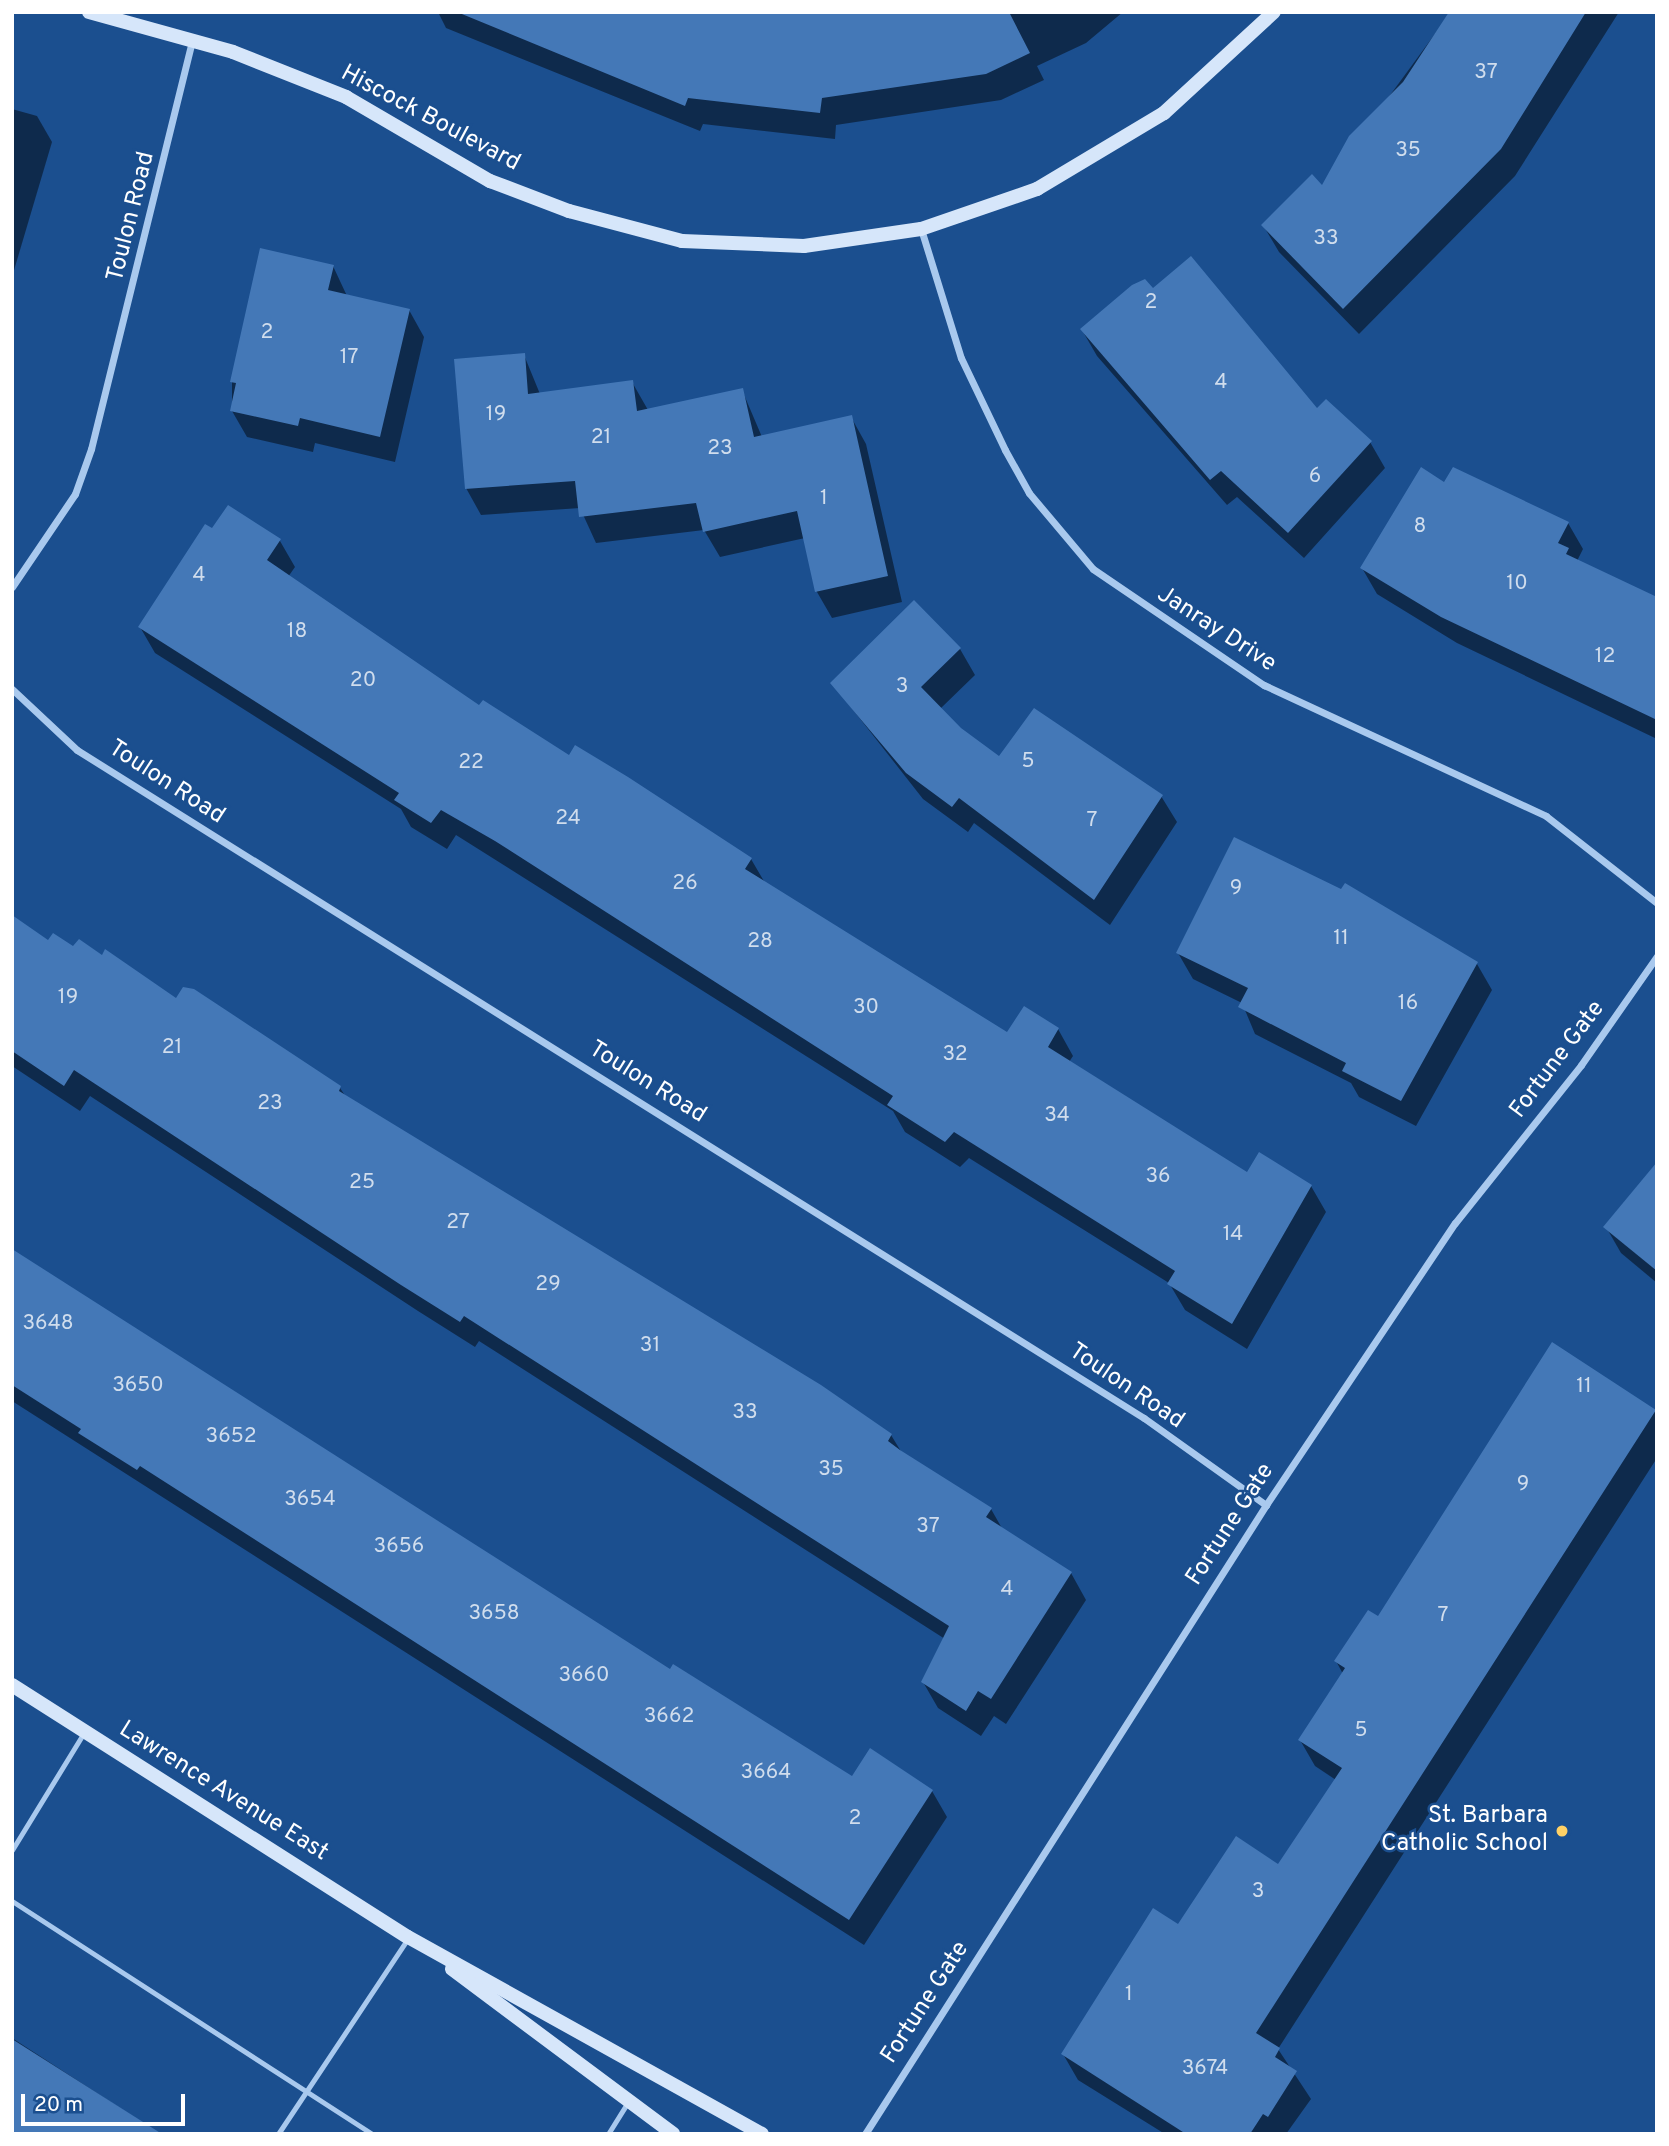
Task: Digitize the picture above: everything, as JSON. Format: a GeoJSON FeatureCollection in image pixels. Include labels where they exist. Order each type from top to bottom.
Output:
{"type":"FeatureCollection","features":[{"type":"Feature","properties":{"kind":"street","name":"Hiscock Boulevard"},"geometry":{"type":"LineString","coordinates":[[89,12],[192,42],[346,97],[490,181],[626,228],[682,241],[804,246],[921,229],[1037,189],[1123,140],[1234,55],[1274,12]]}},
{"type":"Feature","properties":{"kind":"street","name":"Toulon Road"},"geometry":{"type":"LineString","coordinates":[[12,587],[75,494],[91,449],[192,42]]}},
{"type":"Feature","properties":{"kind":"street","name":"Janray Drive"},"geometry":{"type":"LineString","coordinates":[[921,229],[961,358],[1005,450],[1029,494],[1093,569],[1264,685],[1546,816],[1657,903]]}},
{"type":"Feature","properties":{"kind":"street","name":"Toulon Road"},"geometry":{"type":"LineString","coordinates":[[12,689],[77,750],[1144,1418],[1266,1505]]}},
{"type":"Feature","properties":{"kind":"street","name":"Fortune Gate"},"geometry":{"type":"LineString","coordinates":[[865,2134],[1266,1505],[1455,1223],[1581,1065],[1657,956]]}},
{"type":"Feature","properties":{"kind":"street","name":"Lawrence Avenue East"},"geometry":{"type":"LineString","coordinates":[[12,1685],[408,1937],[762,2134]]}},
{"type":"Feature","properties":{"kind":"street","name":"Lawrence Avenue East"},"geometry":{"type":"LineString","coordinates":[[408,1937],[673,2134]]}},
{"type":"Feature","properties":{"kind":"lane"},"geometry":{"type":"LineString","coordinates":[[12,1850],[85,1731]]}},
{"type":"Feature","properties":{"kind":"lane"},"geometry":{"type":"LineString","coordinates":[[12,1901],[372,2134]]}},
{"type":"Feature","properties":{"kind":"lane"},"geometry":{"type":"LineString","coordinates":[[278,2134],[408,1937]]}},
{"type":"Feature","properties":{"kind":"lane"},"geometry":{"type":"LineString","coordinates":[[608,2134],[629,2101]]}},
{"type":"Feature","properties":{"kind":"building"},"geometry":{"type":"Polygon","coordinates":[[[457,12],[1009,12],[1030,53],[986,74],[822,98],[820,113],[688,98],[685,106],[457,12]]]}},
{"type":"Feature","properties":{"kind":"building"},"geometry":{"type":"Polygon","coordinates":[[[1449,12],[1586,12],[1501,149],[1343,309],[1261,225],[1312,174],[1322,185],[1349,136],[1403,82],[1449,12]]]}},
{"type":"Feature","properties":{"kind":"building"},"geometry":{"type":"Polygon","coordinates":[[[260,248],[334,265],[328,290],[410,309],[380,437],[300,418],[298,426],[230,411],[236,383],[230,382],[260,248]]]}},
{"type":"Feature","properties":{"kind":"building"},"geometry":{"type":"Polygon","coordinates":[[[1191,256],[1317,408],[1326,399],[1372,441],[1288,533],[1221,471],[1210,480],[1080,329],[1132,285],[1145,279],[1153,288],[1191,256]]]}},
{"type":"Feature","properties":{"kind":"building"},"geometry":{"type":"Polygon","coordinates":[[[525,353],[528,394],[633,380],[637,411],[743,388],[754,437],[852,415],[888,576],[815,592],[797,511],[703,532],[696,503],[579,517],[575,481],[465,489],[454,359],[525,353]]]}},
{"type":"Feature","properties":{"kind":"building"},"geometry":{"type":"Polygon","coordinates":[[[1421,467],[1444,482],[1453,467],[1569,522],[1558,543],[1569,548],[1566,554],[1657,597],[1657,720],[1441,617],[1360,568],[1421,467]]]}},
{"type":"Feature","properties":{"kind":"building"},"geometry":{"type":"Polygon","coordinates":[[[228,505],[281,539],[267,560],[479,705],[483,700],[569,755],[575,745],[628,777],[752,858],[745,869],[1007,1032],[1024,1006],[1059,1028],[1048,1047],[1247,1172],[1259,1152],[1312,1185],[1232,1324],[1167,1284],[1175,1271],[954,1132],[945,1142],[887,1105],[893,1096],[495,841],[441,810],[431,823],[394,800],[399,793],[138,627],[205,524],[212,528],[228,505]]]}},
{"type":"Feature","properties":{"kind":"building"},"geometry":{"type":"Polygon","coordinates":[[[914,600],[961,648],[921,687],[961,728],[999,756],[1034,708],[1163,795],[1094,900],[959,798],[952,807],[906,773],[830,683],[914,600]]]}},
{"type":"Feature","properties":{"kind":"building"},"geometry":{"type":"Polygon","coordinates":[[[1234,837],[1341,889],[1345,883],[1478,962],[1401,1101],[1342,1071],[1346,1063],[1238,1007],[1248,988],[1176,953],[1234,837]]]}},
{"type":"Feature","properties":{"kind":"building"},"geometry":{"type":"Polygon","coordinates":[[[12,915],[48,940],[53,933],[73,946],[79,939],[102,955],[105,949],[176,998],[183,987],[194,989],[341,1086],[339,1091],[821,1385],[892,1434],[888,1441],[900,1450],[992,1508],[986,1517],[1072,1572],[991,1699],[978,1691],[966,1711],[921,1682],[949,1626],[464,1316],[460,1322],[401,1285],[74,1070],[64,1086],[12,1051],[12,915]]]}},
{"type":"Feature","properties":{"kind":"building"},"geometry":{"type":"Polygon","coordinates":[[[1657,1162],[1657,1271],[1603,1227],[1657,1162]]]}},
{"type":"Feature","properties":{"kind":"building"},"geometry":{"type":"Polygon","coordinates":[[[12,1249],[670,1669],[673,1664],[852,1776],[870,1748],[933,1790],[849,1920],[140,1466],[137,1470],[78,1433],[81,1429],[12,1385],[12,1249]]]}},
{"type":"Feature","properties":{"kind":"building"},"geometry":{"type":"Polygon","coordinates":[[[1552,1342],[1656,1410],[1256,2033],[1280,2048],[1275,2057],[1297,2071],[1268,2117],[1263,2114],[1250,2134],[1186,2134],[1061,2054],[1153,1908],[1178,1924],[1236,1836],[1278,1864],[1342,1768],[1298,1740],[1345,1668],[1334,1661],[1368,1610],[1378,1616],[1552,1342]]]}},
{"type":"Feature","properties":{"kind":"building"},"geometry":{"type":"Polygon","coordinates":[[[12,2039],[162,2134],[12,2134],[12,2039]]]}},
{"type":"Feature","properties":{"kind":"place","name":"St. Barbara Catholic School"},"geometry":{"type":"Point","coordinates":[1562,1831]}}]}
